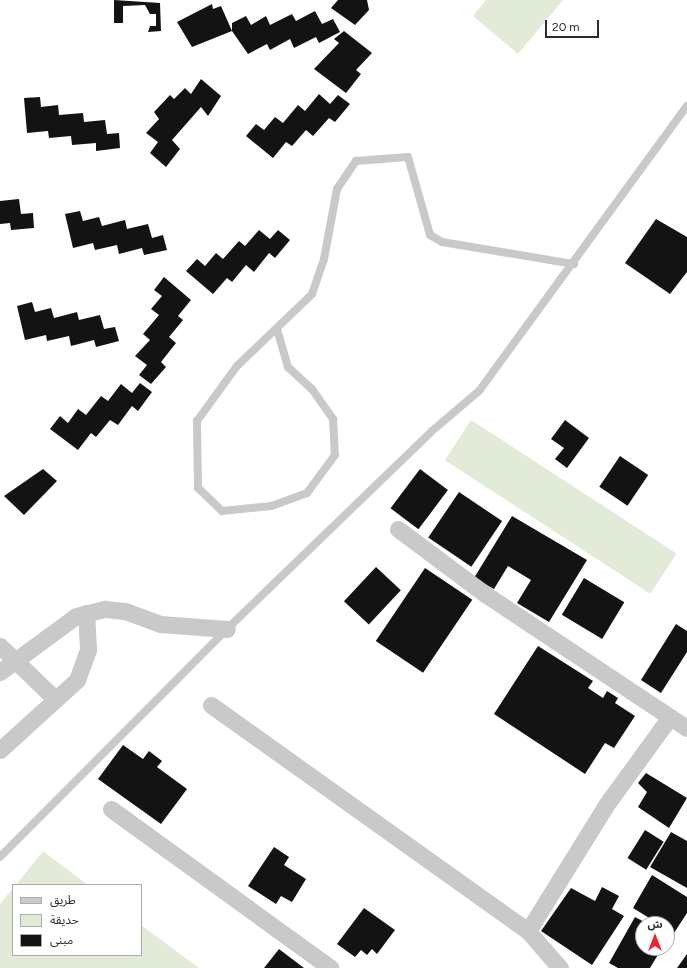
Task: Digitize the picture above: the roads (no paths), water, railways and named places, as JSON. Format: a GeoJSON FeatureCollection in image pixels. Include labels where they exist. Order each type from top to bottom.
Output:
{"type":"FeatureCollection","features":[{"type":"Feature","properties":{"kind":"street"},"geometry":{"type":"LineString","coordinates":[[398,529],[485,594],[687,728]]}},
{"type":"Feature","properties":{"kind":"street"},"geometry":{"type":"LineString","coordinates":[[0,672],[76,616],[105,609],[125,611],[160,624],[227,629]]}},
{"type":"Feature","properties":{"kind":"street"},"geometry":{"type":"LineString","coordinates":[[0,750],[77,680],[88,649],[86,613]]}},
{"type":"Feature","properties":{"kind":"street"},"geometry":{"type":"LineString","coordinates":[[0,646],[55,699]]}},
{"type":"Feature","properties":{"kind":"street"},"geometry":{"type":"LineString","coordinates":[[211,705],[528,931],[560,968]]}},
{"type":"Feature","properties":{"kind":"street"},"geometry":{"type":"LineString","coordinates":[[528,931],[606,805],[670,716]]}},
{"type":"Feature","properties":{"kind":"street"},"geometry":{"type":"LineString","coordinates":[[111,809],[331,968]]}},
{"type":"Feature","properties":{"kind":"lane"},"geometry":{"type":"LineString","coordinates":[[0,857],[227,629],[432,431],[479,391],[574,264],[687,106]]}},
{"type":"Feature","properties":{"kind":"lane"},"geometry":{"type":"LineString","coordinates":[[277,329],[288,367],[312,389],[333,419],[335,455],[307,493],[272,506],[222,511],[198,488],[197,421],[237,366],[312,294],[324,259],[337,189],[356,160],[408,157],[430,235],[442,242],[574,264]]}}]}
